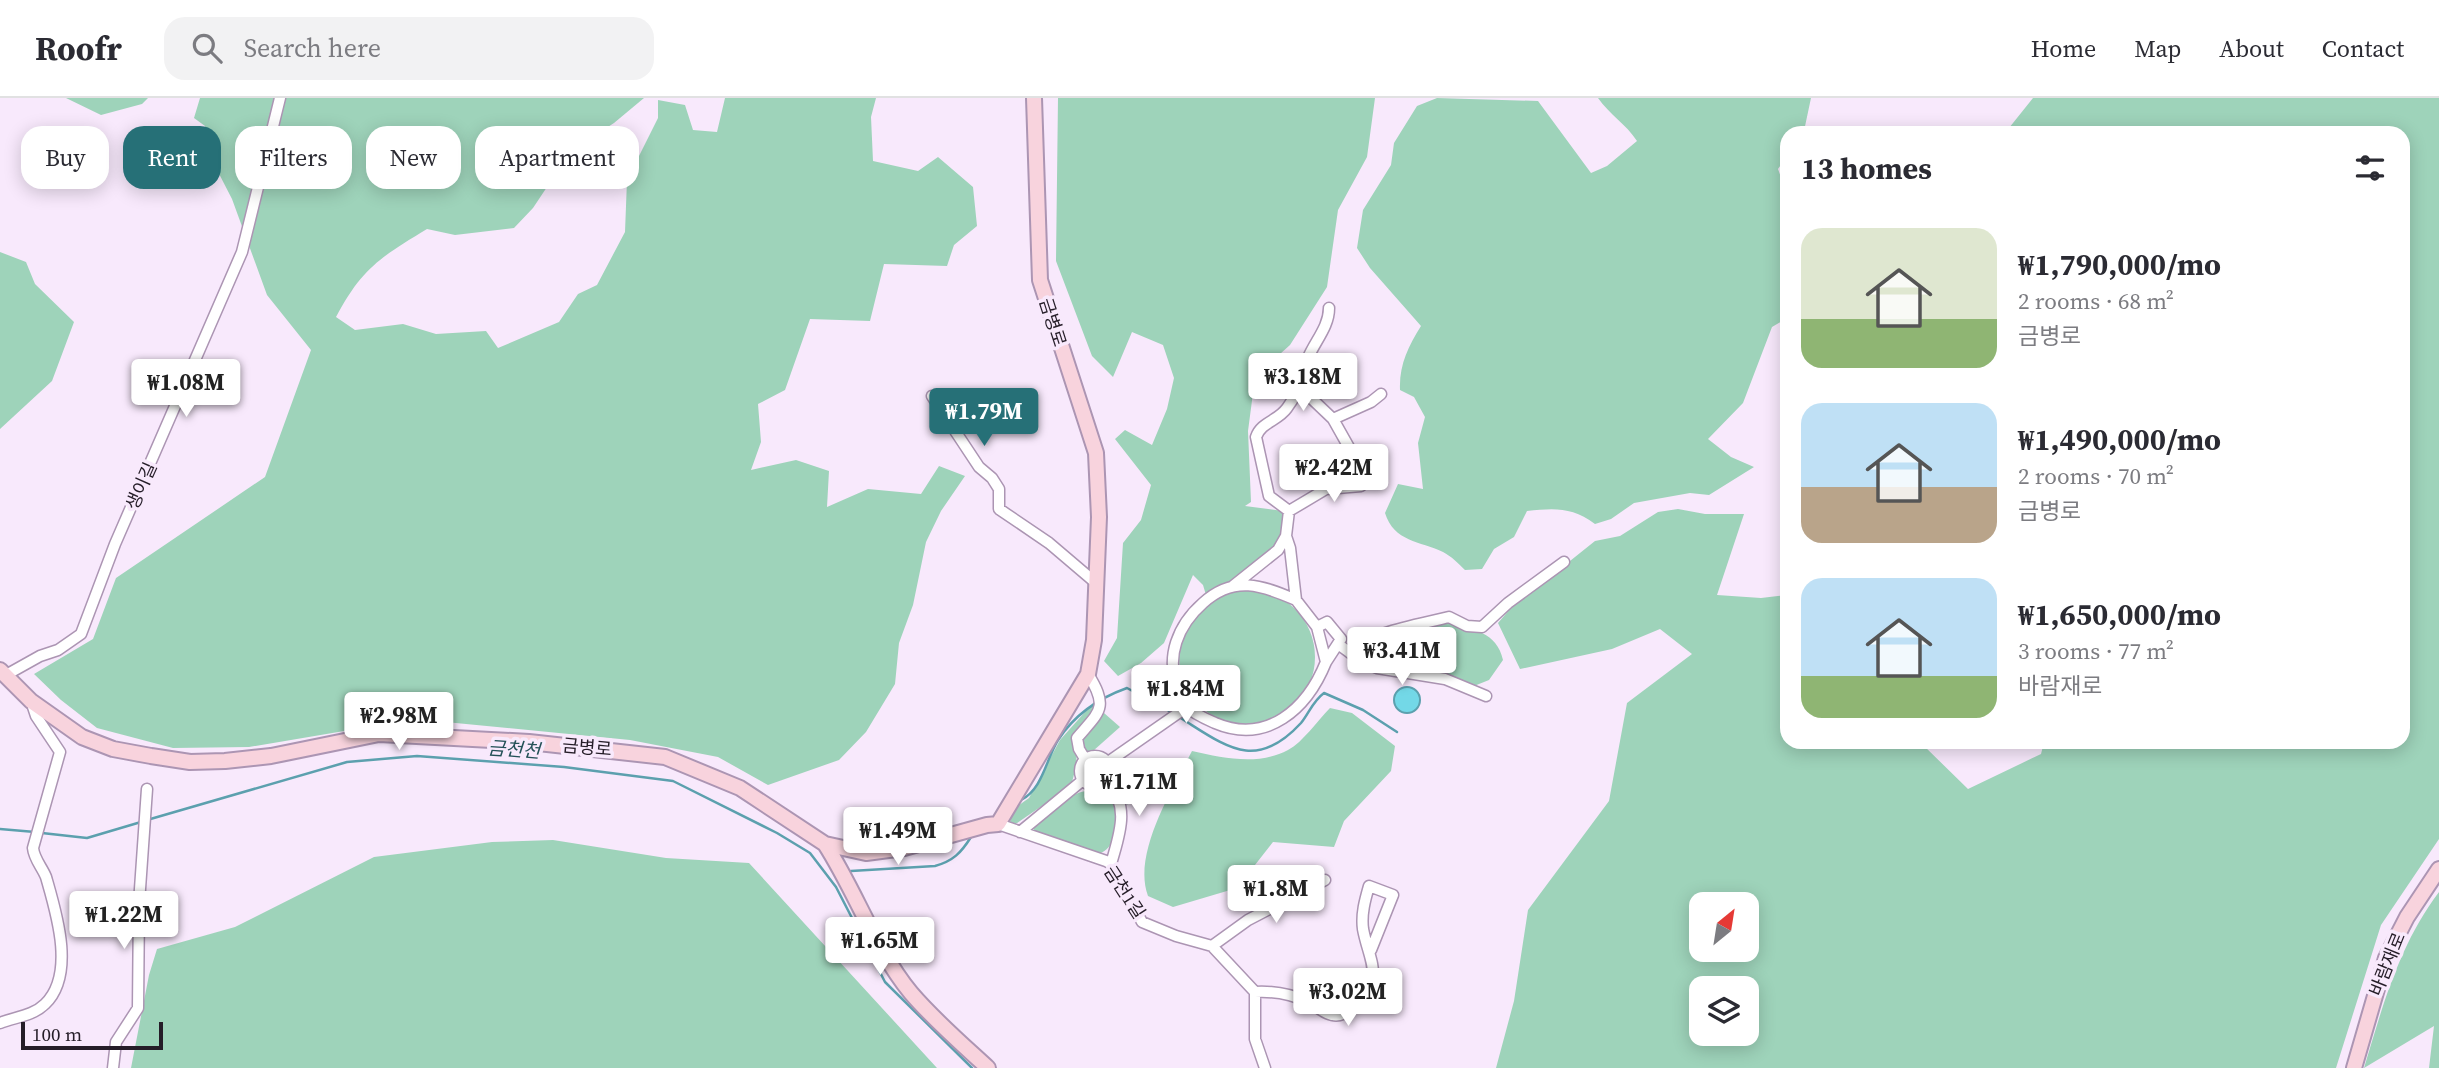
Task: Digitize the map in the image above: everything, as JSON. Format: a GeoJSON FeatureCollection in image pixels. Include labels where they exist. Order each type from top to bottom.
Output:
{"type":"FeatureCollection","features":[{"type":"Feature","properties":{"kind":"street","name":"생이길"},"geometry":{"type":"LineString","coordinates":[[3,672],[58,650],[81,634],[115,544],[242,252],[280,98]]}},
{"type":"Feature","properties":{"kind":"street","name":"금병로"},"geometry":{"type":"LineString","coordinates":[[3,672],[32,701],[82,737],[113,749],[190,762],[271,756],[379,734],[529,742],[642,752],[665,757],[740,788],[825,844],[866,853],[881,853],[992,824],[1088,674],[1094,639],[1099,517],[1096,453],[1040,280],[1034,98]]}},
{"type":"Feature","properties":{"kind":"street"},"geometry":{"type":"LineString","coordinates":[[1289,511],[1269,496],[1256,438],[1264,425],[1285,412],[1297,390],[1307,359],[1329,318],[1329,308]]}},
{"type":"Feature","properties":{"kind":"street"},"geometry":{"type":"LineString","coordinates":[[1289,511],[1326,489],[1361,486],[1371,476],[1374,466],[1372,458],[1351,451],[1333,419],[1312,399],[1297,390]]}},
{"type":"Feature","properties":{"kind":"street"},"geometry":{"type":"LineString","coordinates":[[1333,419],[1371,402],[1381,394]]}},
{"type":"Feature","properties":{"kind":"street"},"geometry":{"type":"LineString","coordinates":[[932,396],[979,467],[992,478],[999,489],[1004,512],[1049,543],[1097,583]]}},
{"type":"Feature","properties":{"kind":"street"},"geometry":{"type":"LineString","coordinates":[[1289,511],[1286,536],[1278,550],[1233,586],[1214,593],[1196,608],[1175,642],[1172,667],[1184,709],[1203,718],[1249,732],[1264,728],[1293,712],[1315,683],[1341,639],[1338,632],[1326,622],[1317,626]]}},
{"type":"Feature","properties":{"kind":"street"},"geometry":{"type":"LineString","coordinates":[[1286,536],[1296,600]]}},
{"type":"Feature","properties":{"kind":"street"},"geometry":{"type":"LineString","coordinates":[[1350,653],[1356,645],[1381,635],[1449,617],[1467,626],[1482,627],[1508,603],[1564,562]]}},
{"type":"Feature","properties":{"kind":"street"},"geometry":{"type":"LineString","coordinates":[[1233,586],[1263,586],[1296,600],[1317,626],[1325,662]]}},
{"type":"Feature","properties":{"kind":"street"},"geometry":{"type":"LineString","coordinates":[[1338,644],[1364,663],[1377,668],[1445,679],[1486,696]]}},
{"type":"Feature","properties":{"kind":"street"},"geometry":{"type":"LineString","coordinates":[[1085,759],[1077,738],[1098,716],[1100,699],[1088,674]]}},
{"type":"Feature","properties":{"kind":"street"},"geometry":{"type":"LineString","coordinates":[[0,1023],[32,1013],[46,1003],[60,975],[62,934],[45,876],[34,856],[33,848],[60,752],[36,716],[32,701]]}},
{"type":"Feature","properties":{"kind":"street"},"geometry":{"type":"LineString","coordinates":[[1108,762],[1184,709]]}},
{"type":"Feature","properties":{"kind":"street"},"geometry":{"type":"LineString","coordinates":[[1085,759],[1100,756],[1108,762],[1111,772],[1107,782]]}},
{"type":"Feature","properties":{"kind":"street"},"geometry":{"type":"LineString","coordinates":[[1085,759],[1080,771],[1083,780],[1094,786],[1107,782]]}},
{"type":"Feature","properties":{"kind":"street"},"geometry":{"type":"LineString","coordinates":[[1020,832],[1083,780]]}},
{"type":"Feature","properties":{"kind":"street"},"geometry":{"type":"LineString","coordinates":[[1107,782],[1115,790],[1123,817],[1111,864]]}},
{"type":"Feature","properties":{"kind":"street"},"geometry":{"type":"LineString","coordinates":[[113,1068],[116,1042],[138,1008],[143,828],[147,789]]}},
{"type":"Feature","properties":{"kind":"street","name":"금천1길"},"geometry":{"type":"LineString","coordinates":[[992,824],[1111,864],[1142,922],[1176,936],[1212,946]]}},
{"type":"Feature","properties":{"kind":"street"},"geometry":{"type":"LineString","coordinates":[[825,844],[892,965],[911,993],[988,1068]]}},
{"type":"Feature","properties":{"kind":"street","name":"바람재로"},"geometry":{"type":"LineString","coordinates":[[2354,1068],[2386,958],[2407,918],[2439,869]]}},
{"type":"Feature","properties":{"kind":"street"},"geometry":{"type":"LineString","coordinates":[[1265,1068],[1255,1039],[1255,992],[1212,946],[1248,920],[1325,880]]}},
{"type":"Feature","properties":{"kind":"street"},"geometry":{"type":"LineString","coordinates":[[1255,992],[1272,991],[1309,1003],[1323,1012],[1339,1015],[1355,1005],[1371,983],[1374,972],[1371,950],[1363,929],[1363,908],[1369,886],[1393,895],[1371,950]]}},
{"type":"Feature","properties":{"kind":"green space"},"geometry":{"type":"Polygon","coordinates":[[[66,98],[148,98],[142,104],[101,115],[66,98]]]}},
{"type":"Feature","properties":{"kind":"green space"},"geometry":{"type":"Polygon","coordinates":[[[200,98],[644,98],[609,126],[475,126],[475,189],[546,189],[533,208],[514,228],[455,235],[427,229],[374,265],[345,300],[336,317],[355,330],[403,324],[436,334],[486,331],[498,348],[559,322],[578,294],[597,285],[625,232],[627,189],[639,189],[639,156],[658,118],[658,100],[685,105],[693,130],[717,132],[725,98],[876,98],[871,117],[873,161],[918,171],[938,157],[973,187],[977,226],[954,245],[947,266],[884,264],[870,321],[810,319],[785,390],[758,404],[761,442],[751,470],[796,460],[829,471],[827,507],[868,489],[921,494],[939,466],[965,476],[941,511],[926,542],[913,605],[899,643],[895,684],[866,732],[839,760],[768,785],[718,757],[630,740],[435,721],[356,729],[249,747],[173,748],[97,728],[61,700],[34,674],[93,639],[116,578],[265,477],[311,350],[267,295],[232,199],[221,178],[221,126],[205,126],[194,118],[200,98]]]}},
{"type":"Feature","properties":{"kind":"green space"},"geometry":{"type":"Polygon","coordinates":[[[1058,98],[1375,98],[1367,157],[1338,210],[1327,287],[1290,345],[1269,364],[1253,393],[1248,431],[1251,502],[1245,506],[1283,511],[1280,540],[1256,563],[1206,595],[1203,585],[1193,575],[1164,643],[1141,663],[1118,676],[1104,661],[1117,638],[1123,543],[1141,520],[1151,485],[1115,439],[1125,430],[1152,445],[1167,409],[1174,378],[1163,345],[1132,332],[1113,377],[1092,356],[1056,261],[1058,98]]]}},
{"type":"Feature","properties":{"kind":"green space"},"geometry":{"type":"Polygon","coordinates":[[[1437,98],[1538,101],[1591,173],[1607,166],[1637,141],[1598,98],[1811,98],[1805,126],[1780,126],[1780,322],[1772,327],[1743,403],[1708,439],[1731,457],[1754,467],[1709,495],[1690,493],[1634,503],[1611,519],[1595,524],[1579,514],[1563,510],[1527,511],[1514,537],[1494,549],[1482,569],[1465,570],[1446,554],[1409,539],[1395,530],[1385,513],[1398,484],[1423,489],[1418,443],[1425,417],[1414,397],[1400,390],[1405,356],[1421,326],[1370,268],[1357,248],[1363,210],[1391,165],[1394,143],[1417,106],[1437,98]]]}},
{"type":"Feature","properties":{"kind":"green space"},"geometry":{"type":"Polygon","coordinates":[[[2033,98],[2439,98],[2439,839],[2381,925],[2336,1068],[1496,1068],[1514,1001],[1528,910],[1609,801],[1627,703],[1692,654],[1660,629],[1612,649],[1520,669],[1498,623],[1510,609],[1595,541],[1620,536],[1658,512],[1678,509],[1705,514],[1744,514],[1717,595],[1761,598],[1780,596],[1780,749],[1927,749],[1968,789],[2041,754],[2042,749],[2410,749],[2410,126],[2011,126],[2033,98]]]}},
{"type":"Feature","properties":{"kind":"green space"},"geometry":{"type":"Polygon","coordinates":[[[0,252],[26,262],[35,284],[74,322],[52,381],[0,429],[0,252]]]}},
{"type":"Feature","properties":{"kind":"green space"},"geometry":{"type":"Polygon","coordinates":[[[1247,589],[1273,594],[1295,609],[1310,631],[1315,657],[1310,683],[1295,705],[1273,720],[1247,725],[1221,720],[1199,705],[1184,683],[1179,657],[1184,631],[1199,609],[1221,594],[1247,589]]]}},
{"type":"Feature","properties":{"kind":"green space"},"geometry":{"type":"Polygon","coordinates":[[[1448,622],[1483,633],[1495,643],[1503,660],[1489,680],[1474,686],[1398,667],[1401,637],[1448,622]]]}},
{"type":"Feature","properties":{"kind":"green space"},"geometry":{"type":"Polygon","coordinates":[[[1094,702],[1098,710],[1078,732],[1076,767],[1071,786],[1014,825],[1010,823],[1012,810],[1029,798],[1060,740],[1094,702]]]}},
{"type":"Feature","properties":{"kind":"green space"},"geometry":{"type":"Polygon","coordinates":[[[1330,708],[1352,713],[1395,746],[1391,771],[1344,821],[1334,847],[1273,842],[1237,888],[1173,907],[1148,896],[1145,861],[1150,841],[1192,751],[1240,759],[1276,755],[1299,742],[1330,708]]]}},
{"type":"Feature","properties":{"kind":"green space"},"geometry":{"type":"Polygon","coordinates":[[[1104,713],[1120,727],[1093,751],[1087,752],[1080,740],[1104,713]]]}},
{"type":"Feature","properties":{"kind":"green space"},"geometry":{"type":"Polygon","coordinates":[[[1147,759],[1150,763],[1139,780],[1137,792],[1127,805],[1118,787],[1119,781],[1147,759]]]}},
{"type":"Feature","properties":{"kind":"green space"},"geometry":{"type":"Polygon","coordinates":[[[1087,791],[1108,797],[1117,807],[1117,831],[1110,846],[1104,851],[1098,854],[1034,832],[1033,826],[1058,805],[1087,791]]]}},
{"type":"Feature","properties":{"kind":"green space"},"geometry":{"type":"Polygon","coordinates":[[[553,840],[666,858],[749,863],[937,1068],[131,1068],[149,975],[157,949],[235,927],[374,857],[492,842],[553,840]]]}},
{"type":"Feature","properties":{"kind":"green space"},"geometry":{"type":"Polygon","coordinates":[[[2439,892],[2439,1068],[2429,1068],[2434,1026],[2364,1068],[2403,954],[2439,892]]]}},
{"type":"Feature","properties":{"kind":"water"},"geometry":{"type":"Polygon","coordinates":[[[1407,687],[1416,691],[1420,700],[1416,709],[1407,713],[1398,709],[1394,700],[1398,691],[1407,687]]]}},
{"type":"Feature","properties":{"kind":"waterway"},"geometry":{"type":"LineString","coordinates":[[1021,800],[1039,781],[1058,740],[1080,715],[1097,702],[1127,688],[1173,713]]}},
{"type":"Feature","properties":{"kind":"waterway"},"geometry":{"type":"LineString","coordinates":[[1179,717],[1226,745],[1255,751],[1284,738],[1301,723],[1324,693],[1363,710],[1397,732]]}},
{"type":"Feature","properties":{"kind":"waterway","name":"금천천"},"geometry":{"type":"LineString","coordinates":[[147,820],[347,762],[417,756],[564,767],[673,781],[777,833],[810,853],[836,887],[885,982],[972,1068]]}},
{"type":"Feature","properties":{"kind":"waterway","name":"금천천"},"geometry":{"type":"LineString","coordinates":[[42,833],[87,838],[141,822]]}},
{"type":"Feature","properties":{"kind":"waterway","name":"금천천"},"geometry":{"type":"LineString","coordinates":[[0,829],[35,832]]}},
{"type":"Feature","properties":{"kind":"waterway"},"geometry":{"type":"LineString","coordinates":[[851,871],[935,866],[956,856],[971,837]]}}]}
